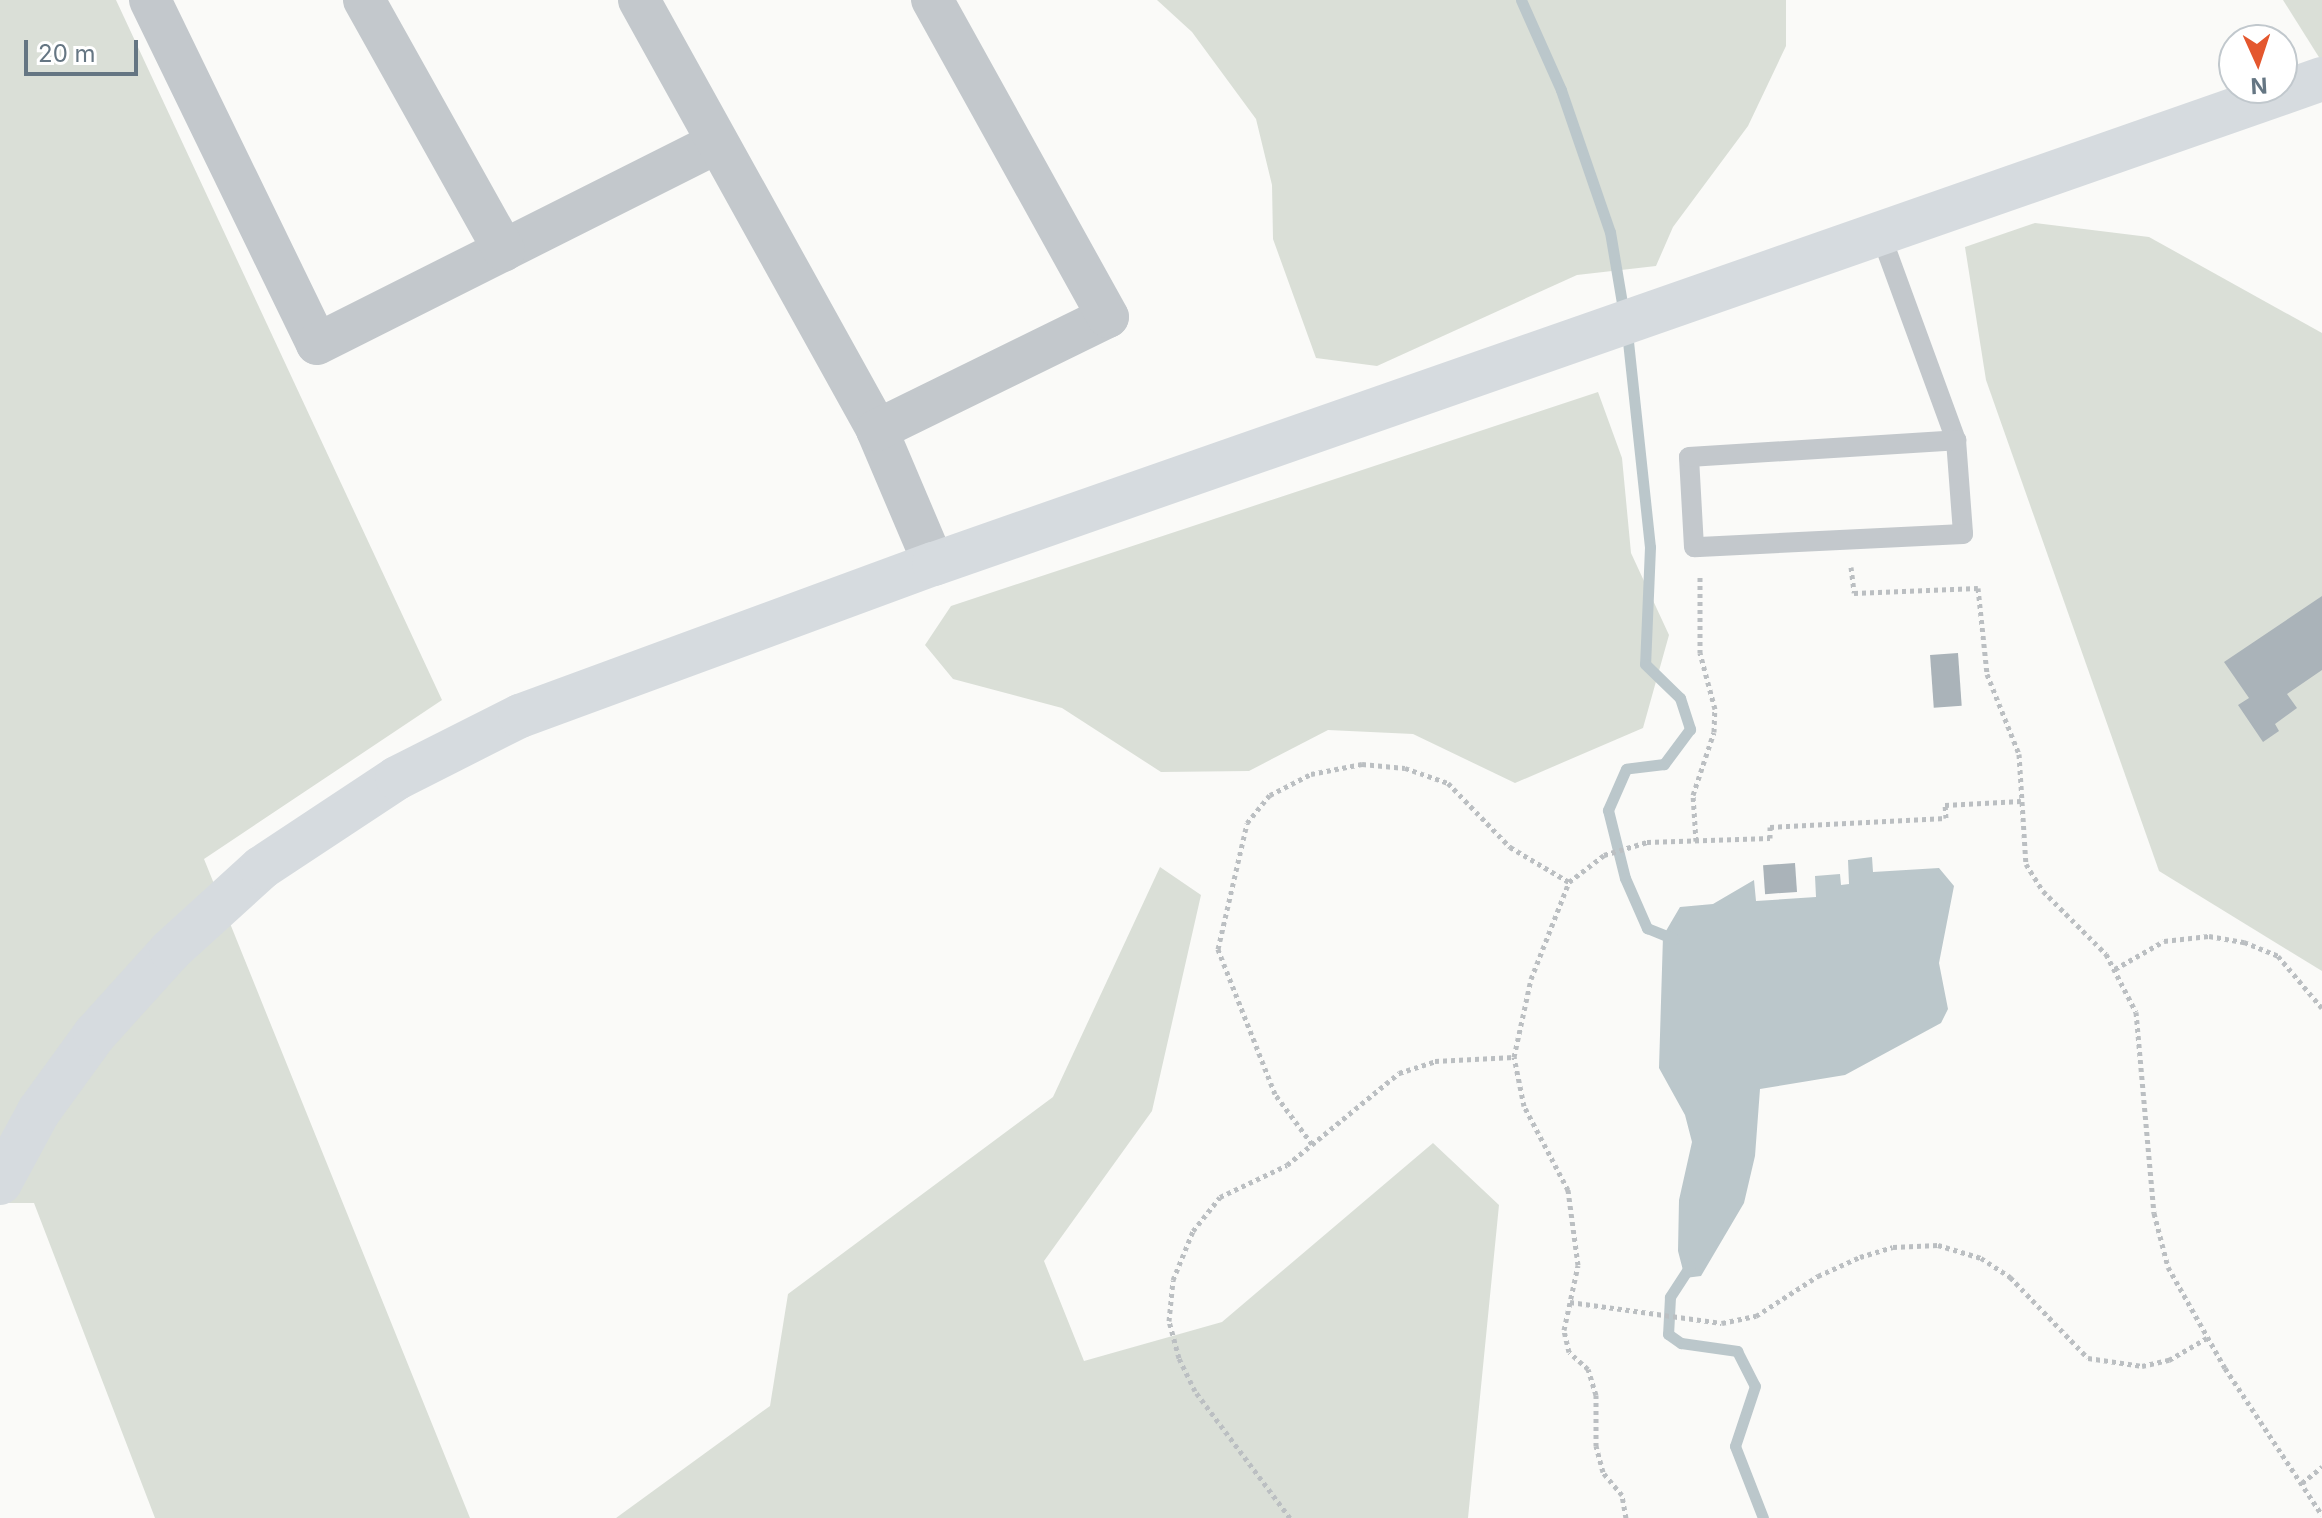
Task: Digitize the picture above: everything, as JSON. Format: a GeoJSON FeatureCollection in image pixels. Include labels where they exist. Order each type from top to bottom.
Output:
{"type":"FeatureCollection","features":[{"type":"Feature","properties":{"kind":"street"},"geometry":{"type":"LineString","coordinates":[[150,0],[317,344],[716,143]]}},
{"type":"Feature","properties":{"kind":"street"},"geometry":{"type":"LineString","coordinates":[[364,0],[504,250]]}},
{"type":"Feature","properties":{"kind":"street"},"geometry":{"type":"LineString","coordinates":[[639,0],[877,430],[934,564]]}},
{"type":"Feature","properties":{"kind":"street"},"geometry":{"type":"LineString","coordinates":[[877,430],[1108,317],[932,0]]}},
{"type":"Feature","properties":{"kind":"street"},"geometry":{"type":"LineString","coordinates":[[0,1183],[39,1111],[95,1034],[171,950],[261,868],[397,778],[520,716],[934,564],[1879,230],[2322,79]]}},
{"type":"Feature","properties":{"kind":"lane"},"geometry":{"type":"LineString","coordinates":[[1879,230],[1956,440],[1963,534],[1694,547],[1689,457],[1956,440]]}},
{"type":"Feature","properties":{"kind":"path"},"geometry":{"type":"LineString","coordinates":[[1836,567],[1851,567],[1854,593],[1978,588],[1987,674],[2019,754],[2026,864],[2043,891],[2115,969],[2136,1012],[2159,1238],[2168,1267],[2207,1338],[2322,1515]]}},
{"type":"Feature","properties":{"kind":"path"},"geometry":{"type":"LineString","coordinates":[[1696,841],[1693,795],[1714,732],[1715,709],[1700,653],[1700,573],[1715,573]]}},
{"type":"Feature","properties":{"kind":"path"},"geometry":{"type":"LineString","coordinates":[[1312,1144],[1275,1094],[1218,949],[1247,823],[1270,795],[1311,774],[1362,764],[1405,768],[1448,783],[1510,847],[1569,882]]}},
{"type":"Feature","properties":{"kind":"path"},"geometry":{"type":"LineString","coordinates":[[1626,1518],[1622,1495],[1603,1472],[1596,1446],[1596,1395],[1588,1369],[1569,1352],[1564,1330],[1578,1265],[1568,1190],[1524,1106],[1514,1057],[1531,979],[1569,882],[1604,855],[1647,842],[1770,838],[1770,827],[1946,818],[1945,805],[2021,801]]}},
{"type":"Feature","properties":{"kind":"path"},"geometry":{"type":"LineString","coordinates":[[2115,969],[2164,941],[2209,936],[2244,942],[2278,956],[2322,1008]]}},
{"type":"Feature","properties":{"kind":"path"},"geometry":{"type":"LineString","coordinates":[[1290,1518],[1195,1391],[1169,1321],[1173,1280],[1202,1219],[1220,1197],[1287,1165],[1399,1073],[1435,1061],[1514,1057]]}},
{"type":"Feature","properties":{"kind":"path"},"geometry":{"type":"LineString","coordinates":[[1570,1302],[1722,1323],[1756,1316],[1818,1276],[1860,1257],[1893,1247],[1938,1245],[1981,1258],[2010,1277],[2088,1358],[2142,1366],[2169,1360],[2207,1338]]}},
{"type":"Feature","properties":{"kind":"path"},"geometry":{"type":"LineString","coordinates":[[2302,1483],[2322,1467]]}},
{"type":"Feature","properties":{"kind":"shaded area"},"geometry":{"type":"Polygon","coordinates":[[[0,0],[116,0],[442,700],[204,859],[470,1518],[155,1518],[34,1203],[0,1203],[0,0]]]}},
{"type":"Feature","properties":{"kind":"shaded area"},"geometry":{"type":"Polygon","coordinates":[[[1157,0],[1786,0],[1786,46],[1748,126],[1673,227],[1656,266],[1577,275],[1377,366],[1316,358],[1273,239],[1272,185],[1256,119],[1192,32],[1157,0]]]}},
{"type":"Feature","properties":{"kind":"shaded area"},"geometry":{"type":"Polygon","coordinates":[[[2283,0],[2322,0],[2322,62],[2283,0]]]}},
{"type":"Feature","properties":{"kind":"shaded area"},"geometry":{"type":"Polygon","coordinates":[[[2035,223],[2149,237],[2322,333],[2322,971],[2159,871],[1986,380],[1965,247],[2035,223]]]}},
{"type":"Feature","properties":{"kind":"shaded area"},"geometry":{"type":"Polygon","coordinates":[[[1598,392],[1622,458],[1631,553],[1669,635],[1643,728],[1515,783],[1413,734],[1328,730],[1249,771],[1161,772],[1062,708],[953,679],[925,645],[951,606],[1598,392]]]}},
{"type":"Feature","properties":{"kind":"shaded area"},"geometry":{"type":"Polygon","coordinates":[[[1872,857],[1873,872],[1939,868],[1954,886],[1939,963],[1948,1009],[1941,1023],[1845,1075],[1760,1089],[1755,1156],[1744,1203],[1701,1276],[1685,1278],[1678,1251],[1679,1200],[1692,1142],[1685,1115],[1659,1068],[1663,936],[1680,907],[1713,904],[1754,880],[1756,901],[1816,897],[1815,876],[1840,874],[1841,885],[1849,884],[1848,860],[1872,857]]]}},
{"type":"Feature","properties":{"kind":"shaded area"},"geometry":{"type":"Polygon","coordinates":[[[1160,867],[1201,895],[1152,1111],[1044,1261],[1084,1361],[1222,1322],[1433,1143],[1499,1205],[1468,1518],[616,1518],[770,1406],[788,1294],[1053,1097],[1160,867]]]}},
{"type":"Feature","properties":{"kind":"building"},"geometry":{"type":"Polygon","coordinates":[[[2322,596],[2322,670],[2287,694],[2297,708],[2275,724],[2279,731],[2263,742],[2238,705],[2249,698],[2224,662],[2322,596]]]}},
{"type":"Feature","properties":{"kind":"building"},"geometry":{"type":"Polygon","coordinates":[[[1958,653],[1962,706],[1934,708],[1930,655],[1958,653]]]}},
{"type":"Feature","properties":{"kind":"building"},"geometry":{"type":"Polygon","coordinates":[[[1795,863],[1797,892],[1765,894],[1763,865],[1795,863]]]}},
{"type":"Feature","properties":{"kind":"waterway"},"geometry":{"type":"LineString","coordinates":[[1521,0],[1561,90],[1610,232],[1624,315]]}},
{"type":"Feature","properties":{"kind":"waterway"},"geometry":{"type":"LineString","coordinates":[[1627,332],[1650,547],[1645,664],[1680,698],[1690,729],[1664,764],[1626,769],[1608,810],[1625,878],[1647,928],[1674,939]]}},
{"type":"Feature","properties":{"kind":"waterway"},"geometry":{"type":"LineString","coordinates":[[1690,1266],[1670,1297],[1668,1334],[1681,1343],[1737,1351],[1755,1386],[1735,1446],[1763,1518]]}}]}
